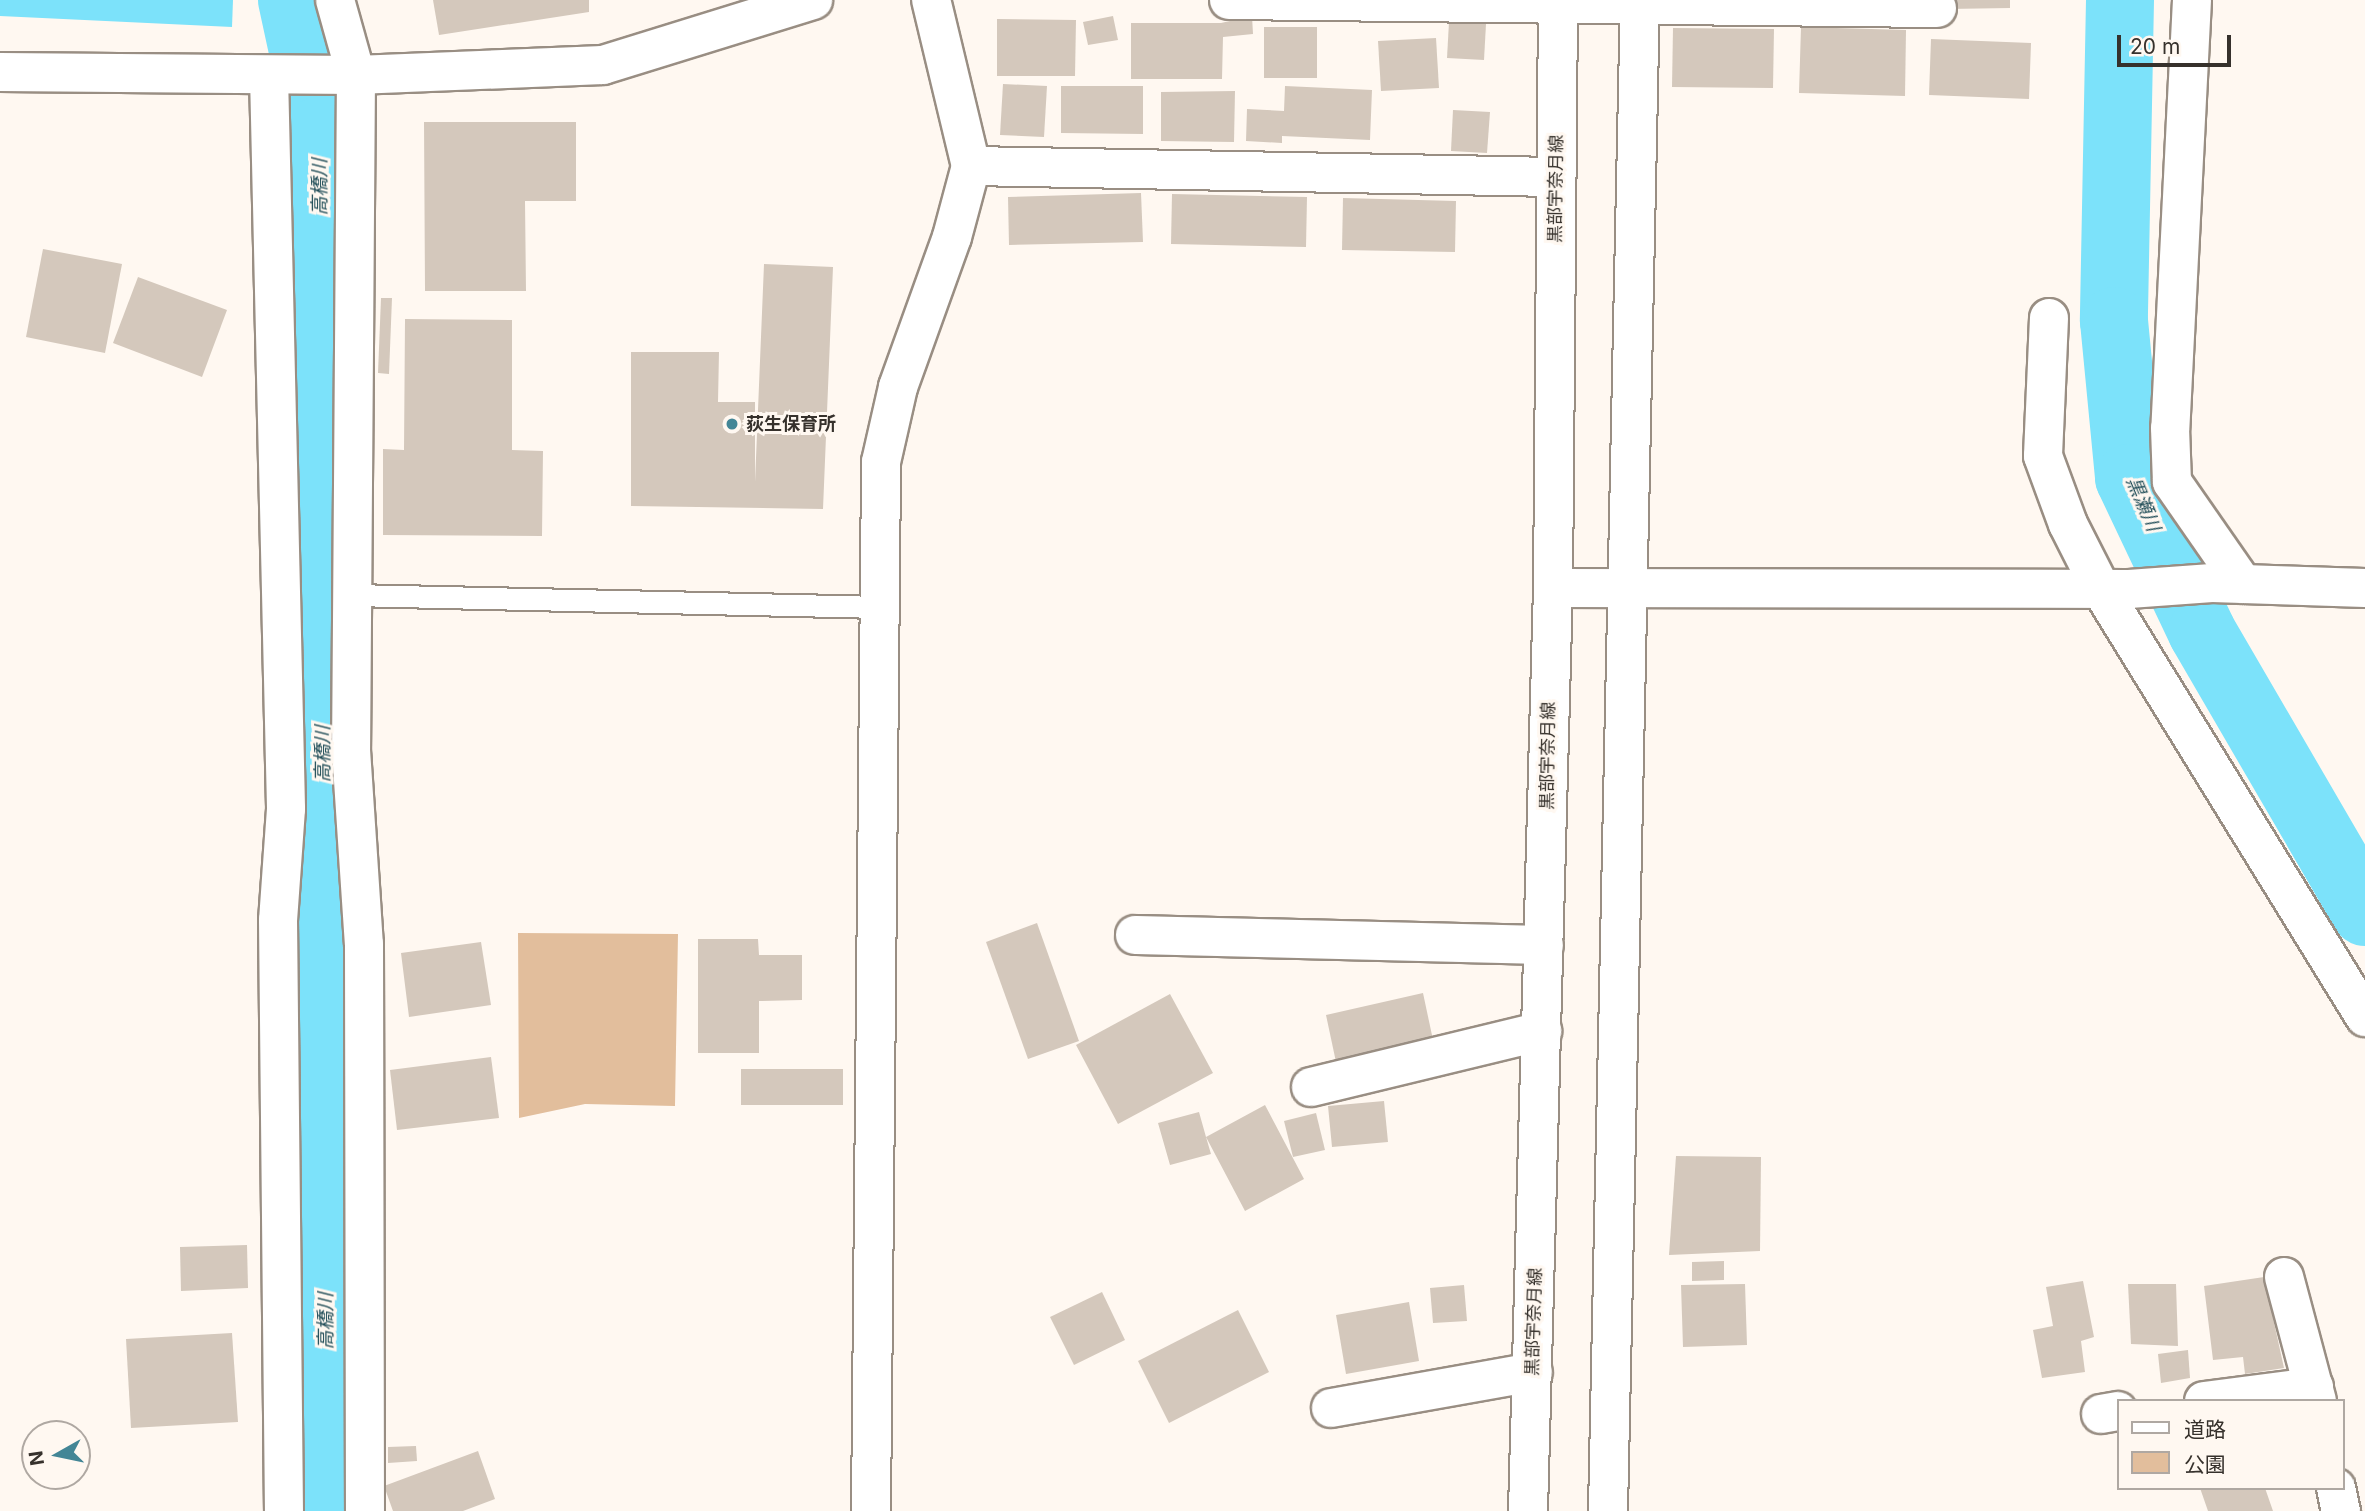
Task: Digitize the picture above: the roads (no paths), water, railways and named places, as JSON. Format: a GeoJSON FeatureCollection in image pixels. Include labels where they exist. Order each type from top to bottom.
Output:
{"type":"FeatureCollection","features":[{"type":"Feature","properties":{"kind":"street"},"geometry":{"type":"LineString","coordinates":[[335,0],[356,75],[351,750],[364,944],[365,1511]]}},
{"type":"Feature","properties":{"kind":"street"},"geometry":{"type":"LineString","coordinates":[[0,72],[356,75],[603,65],[813,0]]}},
{"type":"Feature","properties":{"kind":"street"},"geometry":{"type":"LineString","coordinates":[[872,1511],[881,462],[898,387],[952,237],[971,166],[931,0]]}},
{"type":"Feature","properties":{"kind":"street"},"geometry":{"type":"LineString","coordinates":[[1229,0],[1558,1],[1937,8]]}},
{"type":"Feature","properties":{"kind":"street"},"geometry":{"type":"LineString","coordinates":[[2192,0],[2170,428],[2172,482],[2227,584]]}},
{"type":"Feature","properties":{"kind":"street","name":"黒部宇奈月線"},"geometry":{"type":"LineString","coordinates":[[1528,1511],[1553,588],[1558,1]]}},
{"type":"Feature","properties":{"kind":"street"},"geometry":{"type":"LineString","coordinates":[[1608,1511],[1640,2]]}},
{"type":"Feature","properties":{"kind":"street"},"geometry":{"type":"LineString","coordinates":[[269,75],[286,809],[278,920],[284,1511]]}},
{"type":"Feature","properties":{"kind":"street"},"geometry":{"type":"LineString","coordinates":[[971,166],[1556,177]]}},
{"type":"Feature","properties":{"kind":"street"},"geometry":{"type":"LineString","coordinates":[[2049,318],[2043,456],[2068,524],[2115,589],[2365,1017]]}},
{"type":"Feature","properties":{"kind":"street"},"geometry":{"type":"LineString","coordinates":[[1553,588],[2115,589],[2227,584],[2365,589]]}},
{"type":"Feature","properties":{"kind":"street"},"geometry":{"type":"LineString","coordinates":[[1135,935],[1544,945]]}},
{"type":"Feature","properties":{"kind":"street"},"geometry":{"type":"LineString","coordinates":[[1311,1087],[1542,1031]]}},
{"type":"Feature","properties":{"kind":"street"},"geometry":{"type":"LineString","coordinates":[[2236,1399],[2315,1394],[2284,1276]]}},
{"type":"Feature","properties":{"kind":"street"},"geometry":{"type":"LineString","coordinates":[[1331,1408],[1533,1372]]}},
{"type":"Feature","properties":{"kind":"street"},"geometry":{"type":"LineString","coordinates":[[2336,1490],[2341,1511]]}},
{"type":"Feature","properties":{"kind":"lane"},"geometry":{"type":"LineString","coordinates":[[352,595],[879,607]]}},
{"type":"Feature","properties":{"kind":"water"},"geometry":{"type":"Polygon","coordinates":[[[0,0],[233,0],[232,27],[0,16],[0,0]]]}},
{"type":"Feature","properties":{"kind":"waterway","name":"高橋川"},"geometry":{"type":"LineString","coordinates":[[292,0],[320,130],[327,1511]]}},
{"type":"Feature","properties":{"kind":"waterway","name":"黒瀬川"},"geometry":{"type":"LineString","coordinates":[[2120,0],[2114,321],[2129,478],[2202,632],[2365,912]]}},
{"type":"Feature","properties":{"kind":"place","name":"荻生保育所"},"geometry":{"type":"Point","coordinates":[732,424]}}]}
